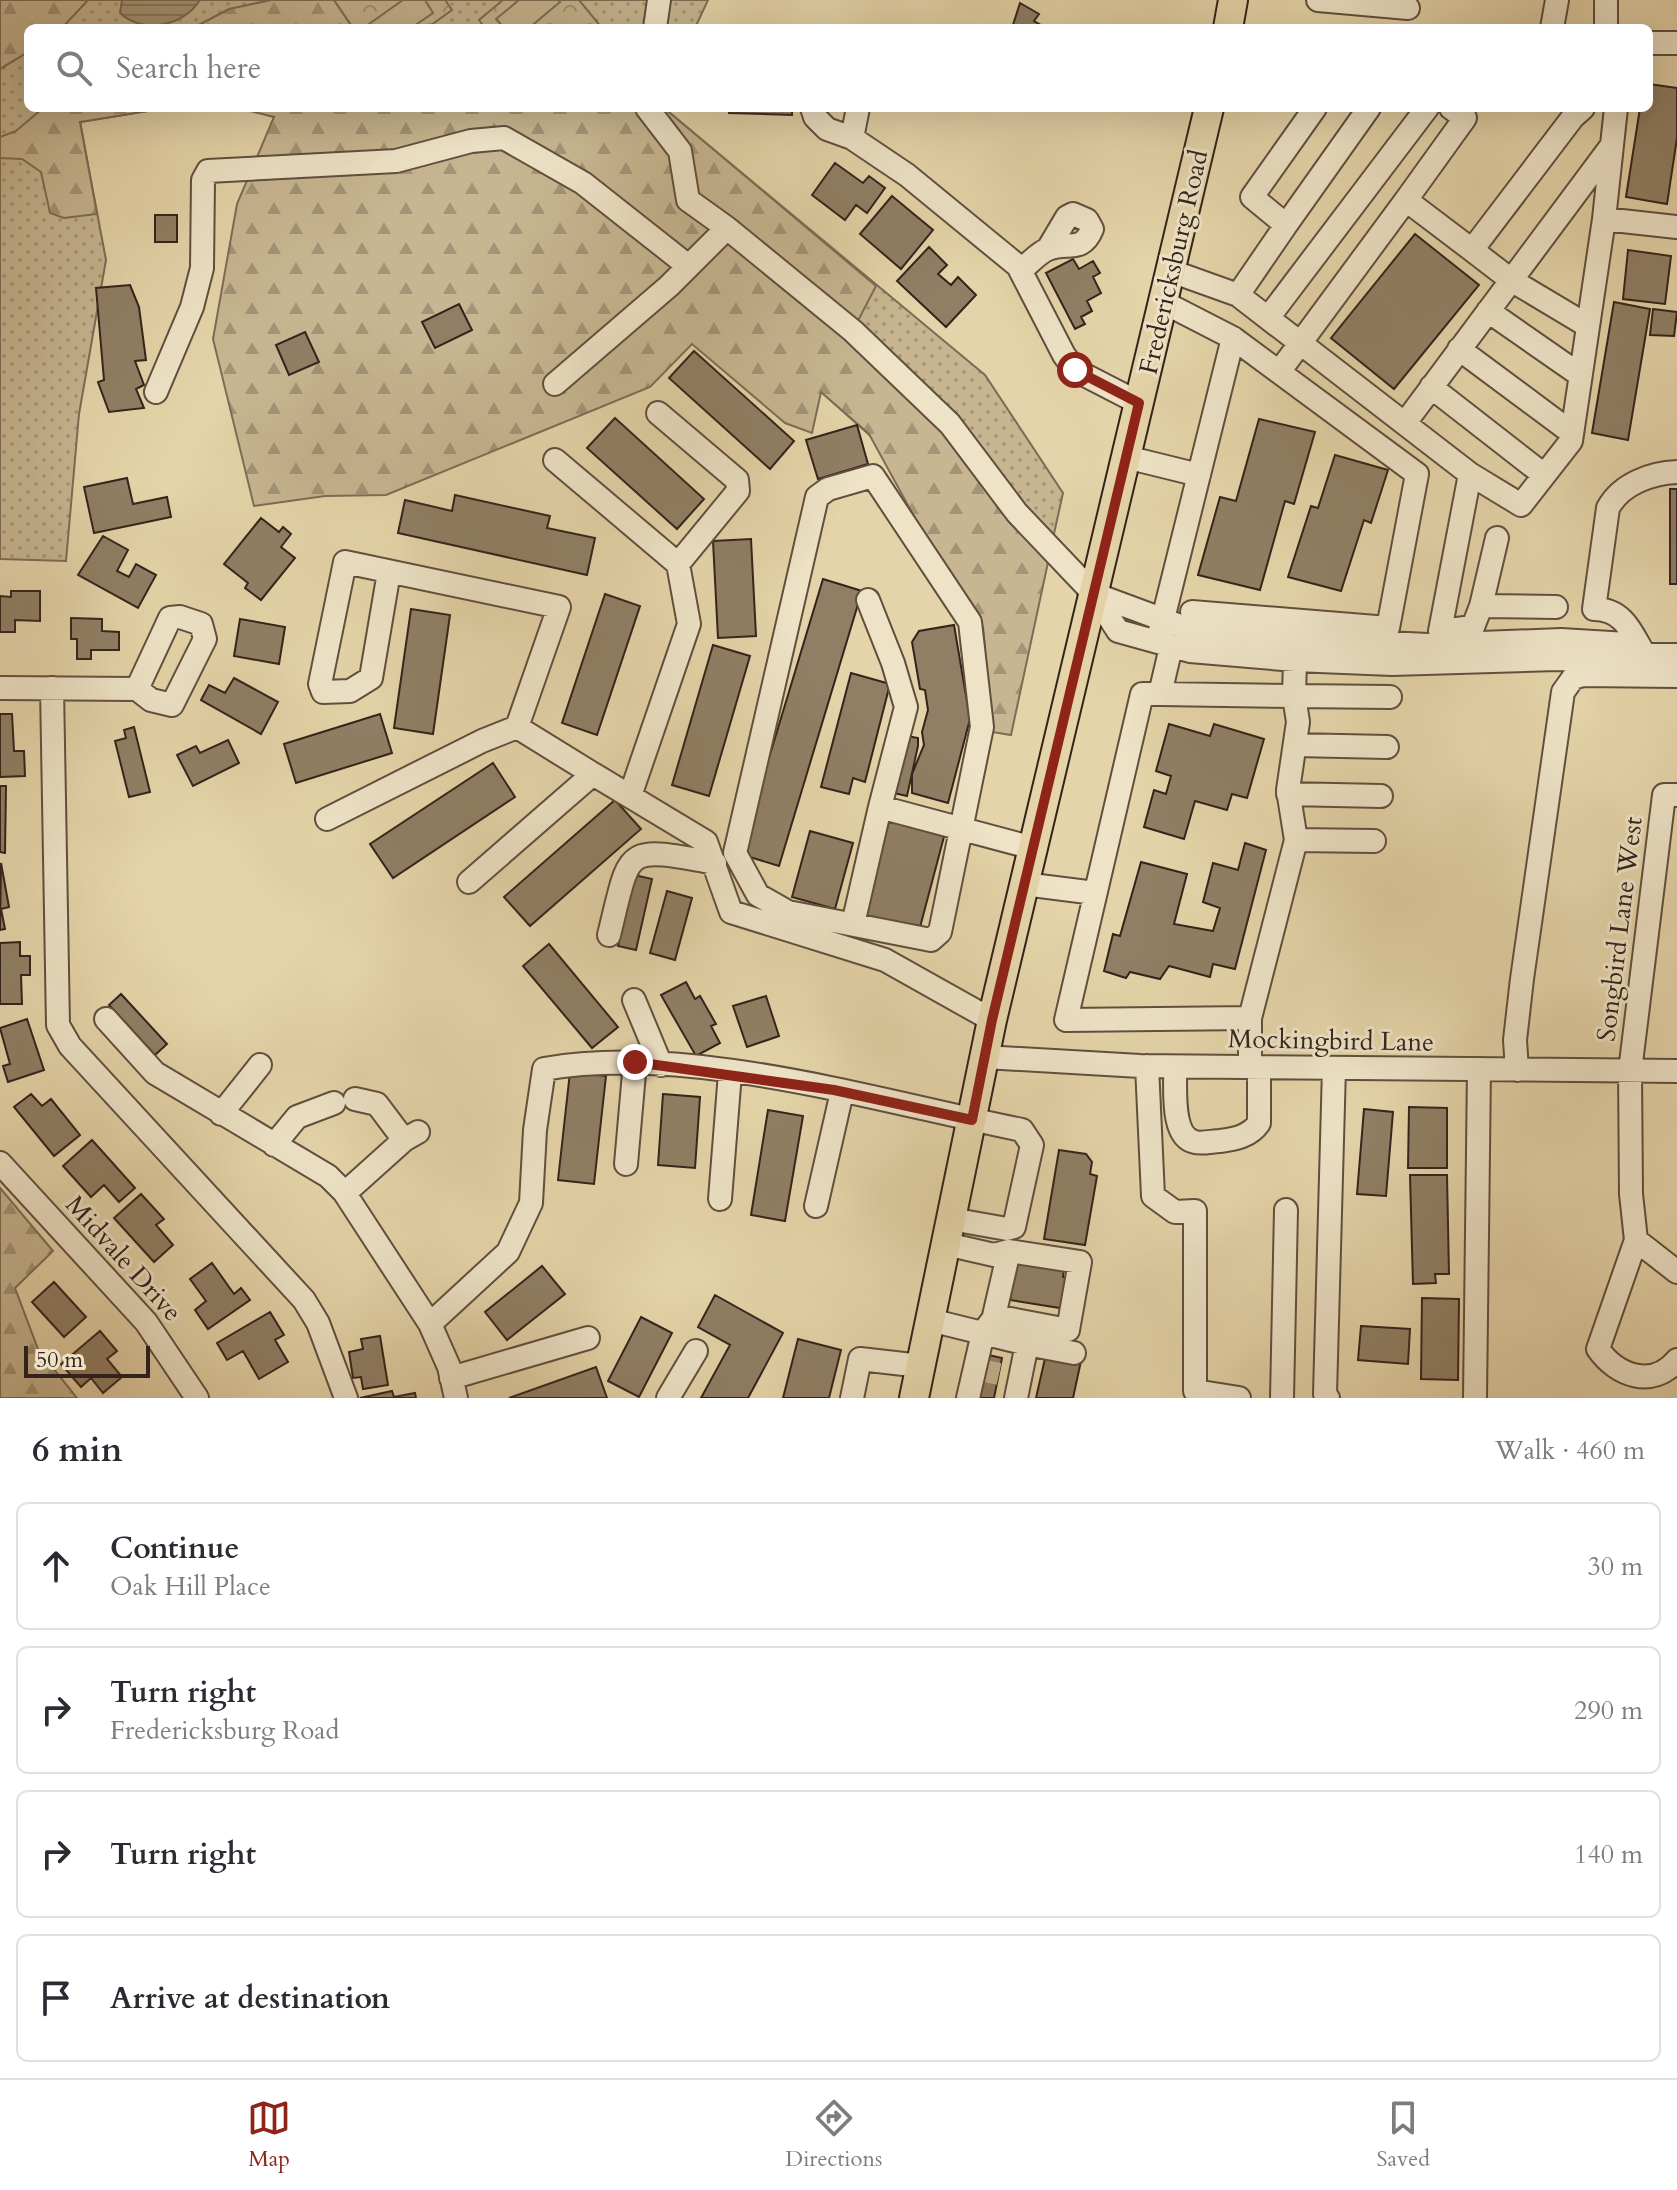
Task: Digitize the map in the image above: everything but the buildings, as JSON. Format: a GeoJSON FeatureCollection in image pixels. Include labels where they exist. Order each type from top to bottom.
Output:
{"type":"FeatureCollection","features":[{"type":"Feature","properties":{"kind":"main road"},"geometry":{"type":"LineString","coordinates":[[1229,24],[1233,0]]}},
{"type":"Feature","properties":{"kind":"main road","name":"Fredericksburg Road"},"geometry":{"type":"LineString","coordinates":[[914,1398],[992,1020],[1208,112]]}},
{"type":"Feature","properties":{"kind":"street"},"geometry":{"type":"LineString","coordinates":[[656,24],[659,0]]}},
{"type":"Feature","properties":{"kind":"street"},"geometry":{"type":"LineString","coordinates":[[1318,0],[1408,12]]}},
{"type":"Feature","properties":{"kind":"street"},"geometry":{"type":"LineString","coordinates":[[1553,24],[1557,0]]}},
{"type":"Feature","properties":{"kind":"street"},"geometry":{"type":"LineString","coordinates":[[1606,0],[1606,24]]}},
{"type":"Feature","properties":{"kind":"street"},"geometry":{"type":"LineString","coordinates":[[1653,43],[1677,43]]}},
{"type":"Feature","properties":{"kind":"street"},"geometry":{"type":"LineString","coordinates":[[650,112],[680,151],[688,200],[853,331],[950,424],[1017,513],[1094,594],[1118,631],[1164,646],[1301,641],[1388,628],[1439,647]]}},
{"type":"Feature","properties":{"kind":"street"},"geometry":{"type":"LineString","coordinates":[[813,112],[827,129],[852,138],[907,175],[1021,270],[1048,326],[1075,370],[1139,403]]}},
{"type":"Feature","properties":{"kind":"street"},"geometry":{"type":"LineString","coordinates":[[852,138],[857,112]]}},
{"type":"Feature","properties":{"kind":"street"},"geometry":{"type":"LineString","coordinates":[[1286,225],[1252,197],[1312,112]]}},
{"type":"Feature","properties":{"kind":"street"},"geometry":{"type":"LineString","coordinates":[[1238,295],[1366,112]]}},
{"type":"Feature","properties":{"kind":"street"},"geometry":{"type":"LineString","coordinates":[[1268,318],[1424,112]]}},
{"type":"Feature","properties":{"kind":"street"},"geometry":{"type":"LineString","coordinates":[[1279,372],[1406,200],[1461,112]]}},
{"type":"Feature","properties":{"kind":"street"},"geometry":{"type":"LineString","coordinates":[[1472,250],[1579,112]]}},
{"type":"Feature","properties":{"kind":"street"},"geometry":{"type":"LineString","coordinates":[[1171,271],[1238,295],[1470,474],[1521,505],[1571,441],[1604,219],[1616,112]]}},
{"type":"Feature","properties":{"kind":"street"},"geometry":{"type":"LineString","coordinates":[[156,392],[192,307],[202,268],[203,180],[208,171],[396,161],[471,141],[504,138],[583,183],[687,265]]}},
{"type":"Feature","properties":{"kind":"street"},"geometry":{"type":"LineString","coordinates":[[1405,423],[1613,143]]}},
{"type":"Feature","properties":{"kind":"street"},"geometry":{"type":"LineString","coordinates":[[1406,200],[1511,280],[1588,326]]}},
{"type":"Feature","properties":{"kind":"street"},"geometry":{"type":"LineString","coordinates":[[1604,219],[1677,227]]}},
{"type":"Feature","properties":{"kind":"street"},"geometry":{"type":"LineString","coordinates":[[555,384],[669,286],[727,228]]}},
{"type":"Feature","properties":{"kind":"street"},"geometry":{"type":"LineString","coordinates":[[1021,270],[1048,249]]}},
{"type":"Feature","properties":{"kind":"street"},"geometry":{"type":"LineString","coordinates":[[1163,302],[1233,338],[1417,474]]}},
{"type":"Feature","properties":{"kind":"street"},"geometry":{"type":"LineString","coordinates":[[1488,311],[1580,375]]}},
{"type":"Feature","properties":{"kind":"street"},"geometry":{"type":"LineString","coordinates":[[1160,694],[1164,646],[1162,621],[1233,338]]}},
{"type":"Feature","properties":{"kind":"street"},"geometry":{"type":"LineString","coordinates":[[1459,349],[1572,433]]}},
{"type":"Feature","properties":{"kind":"street"},"geometry":{"type":"LineString","coordinates":[[1431,387],[1544,475]]}},
{"type":"Feature","properties":{"kind":"street"},"geometry":{"type":"LineString","coordinates":[[658,413],[737,480],[738,491],[678,564]]}},
{"type":"Feature","properties":{"kind":"street"},"geometry":{"type":"LineString","coordinates":[[1388,628],[1417,474],[1427,441]]}},
{"type":"Feature","properties":{"kind":"street"},"geometry":{"type":"LineString","coordinates":[[1126,457],[1199,475]]}},
{"type":"Feature","properties":{"kind":"street"},"geometry":{"type":"LineString","coordinates":[[555,460],[678,564],[689,624],[630,796]]}},
{"type":"Feature","properties":{"kind":"street"},"geometry":{"type":"LineString","coordinates":[[1586,651],[1608,508],[1614,496],[1658,473],[1677,472]]}},
{"type":"Feature","properties":{"kind":"street"},"geometry":{"type":"LineString","coordinates":[[1439,647],[1470,474]]}},
{"type":"Feature","properties":{"kind":"street"},"geometry":{"type":"LineString","coordinates":[[873,476],[880,482],[970,622],[982,727],[940,932],[931,940],[853,924],[788,912],[758,895],[735,853],[817,497],[828,489],[873,476]]}},
{"type":"Feature","properties":{"kind":"street"},"geometry":{"type":"LineString","coordinates":[[1439,647],[1473,627],[1497,538]]}},
{"type":"Feature","properties":{"kind":"street"},"geometry":{"type":"LineString","coordinates":[[327,819],[482,741],[517,727],[559,607],[345,562],[320,684],[323,692],[350,691],[371,678],[389,572]]}},
{"type":"Feature","properties":{"kind":"street"},"geometry":{"type":"LineString","coordinates":[[1094,594],[1202,634],[1301,641],[1586,651],[1627,644],[1645,655],[1677,655]]}},
{"type":"Feature","properties":{"kind":"street"},"geometry":{"type":"LineString","coordinates":[[853,924],[906,707],[893,663],[868,600]]}},
{"type":"Feature","properties":{"kind":"street"},"geometry":{"type":"LineString","coordinates":[[1481,606],[1556,607]]}},
{"type":"Feature","properties":{"kind":"street"},"geometry":{"type":"LineString","coordinates":[[1594,609],[1609,609],[1618,614],[1645,655]]}},
{"type":"Feature","properties":{"kind":"street"},"geometry":{"type":"LineString","coordinates":[[1192,612],[1301,641]]}},
{"type":"Feature","properties":{"kind":"street"},"geometry":{"type":"LineString","coordinates":[[1175,1067],[1179,1128],[1186,1138],[1195,1143],[1235,1139],[1254,1130],[1259,1123],[1250,1018],[1296,840],[1288,794],[1298,722],[1294,696],[1301,641]]}},
{"type":"Feature","properties":{"kind":"street"},"geometry":{"type":"LineString","coordinates":[[1517,1070],[1515,1040],[1522,979],[1563,692],[1573,678],[1583,675],[1677,676]]}},
{"type":"Feature","properties":{"kind":"street"},"geometry":{"type":"LineString","coordinates":[[0,688],[137,689]]}},
{"type":"Feature","properties":{"kind":"street"},"geometry":{"type":"LineString","coordinates":[[52,688],[58,1025],[70,1046],[304,1300],[318,1323],[346,1398]]}},
{"type":"Feature","properties":{"kind":"street"},"geometry":{"type":"LineString","coordinates":[[1250,1018],[1066,1020],[1142,694],[1390,697]]}},
{"type":"Feature","properties":{"kind":"street"},"geometry":{"type":"LineString","coordinates":[[517,727],[706,842],[731,912],[885,960],[992,1020]]}},
{"type":"Feature","properties":{"kind":"street"},"geometry":{"type":"LineString","coordinates":[[1295,745],[1387,747]]}},
{"type":"Feature","properties":{"kind":"street"},"geometry":{"type":"LineString","coordinates":[[469,882],[593,774]]}},
{"type":"Feature","properties":{"kind":"street"},"geometry":{"type":"LineString","coordinates":[[1288,794],[1381,796]]}},
{"type":"Feature","properties":{"kind":"street","name":"Songbird Lane West"},"geometry":{"type":"LineString","coordinates":[[1636,1240],[1631,1194],[1630,1071],[1671,795]]}},
{"type":"Feature","properties":{"kind":"street"},"geometry":{"type":"LineString","coordinates":[[880,807],[1033,848]]}},
{"type":"Feature","properties":{"kind":"street"},"geometry":{"type":"LineString","coordinates":[[1296,840],[1374,841]]}},
{"type":"Feature","properties":{"kind":"street"},"geometry":{"type":"LineString","coordinates":[[609,935],[624,874],[632,860],[647,852],[715,863]]}},
{"type":"Feature","properties":{"kind":"street"},"geometry":{"type":"LineString","coordinates":[[1024,884],[1095,893]]}},
{"type":"Feature","properties":{"kind":"street"},"geometry":{"type":"LineString","coordinates":[[634,1000],[661,1065]]}},
{"type":"Feature","properties":{"kind":"street"},"geometry":{"type":"LineString","coordinates":[[106,1019],[155,1073],[328,1176],[345,1193],[430,1324],[454,1388],[588,1338]]}},
{"type":"Feature","properties":{"kind":"street","name":"Mockingbird Lane"},"geometry":{"type":"LineString","coordinates":[[984,1057],[1175,1067],[1677,1071]]}},
{"type":"Feature","properties":{"kind":"street"},"geometry":{"type":"LineString","coordinates":[[430,1324],[508,1252],[531,1203],[535,1130],[544,1069],[589,1061],[635,1062],[730,1073],[842,1092],[1022,1130],[1032,1145],[1014,1227],[949,1231]]}},
{"type":"Feature","properties":{"kind":"street"},"geometry":{"type":"LineString","coordinates":[[626,1164],[635,1062]]}},
{"type":"Feature","properties":{"kind":"street"},"geometry":{"type":"LineString","coordinates":[[221,1114],[260,1065]]}},
{"type":"Feature","properties":{"kind":"street"},"geometry":{"type":"LineString","coordinates":[[1147,1066],[1153,1196],[1175,1212],[1195,1211],[1192,1394],[1234,1394],[1239,1398]]}},
{"type":"Feature","properties":{"kind":"street"},"geometry":{"type":"LineString","coordinates":[[1328,1398],[1325,1394],[1334,1068]]}},
{"type":"Feature","properties":{"kind":"street"},"geometry":{"type":"LineString","coordinates":[[1475,1398],[1479,1069]]}},
{"type":"Feature","properties":{"kind":"street"},"geometry":{"type":"LineString","coordinates":[[720,1199],[730,1073]]}},
{"type":"Feature","properties":{"kind":"street"},"geometry":{"type":"LineString","coordinates":[[816,1206],[842,1092]]}},
{"type":"Feature","properties":{"kind":"street"},"geometry":{"type":"LineString","coordinates":[[274,1145],[297,1117],[344,1101],[377,1104],[411,1136],[345,1193]]}},
{"type":"Feature","properties":{"kind":"street","name":"Midvale Drive"},"geometry":{"type":"LineString","coordinates":[[0,1163],[146,1322],[197,1398]]}},
{"type":"Feature","properties":{"kind":"street"},"geometry":{"type":"LineString","coordinates":[[1282,1398],[1286,1210]]}},
{"type":"Feature","properties":{"kind":"street"},"geometry":{"type":"LineString","coordinates":[[930,1320],[1068,1330],[1080,1262],[1009,1251],[994,1255],[949,1231]]}},
{"type":"Feature","properties":{"kind":"street"},"geometry":{"type":"LineString","coordinates":[[1677,1272],[1636,1240],[1601,1332],[1598,1349],[1609,1365],[1641,1377],[1662,1375],[1677,1360]]}},
{"type":"Feature","properties":{"kind":"street"},"geometry":{"type":"LineString","coordinates":[[998,1377],[989,1324],[1009,1251]]}},
{"type":"Feature","properties":{"kind":"street"},"geometry":{"type":"LineString","coordinates":[[989,1324],[1027,1344],[1074,1353]]}},
{"type":"Feature","properties":{"kind":"street"},"geometry":{"type":"LineString","coordinates":[[971,1396],[998,1377],[1027,1344]]}},
{"type":"Feature","properties":{"kind":"street"},"geometry":{"type":"LineString","coordinates":[[668,1398],[696,1351]]}},
{"type":"Feature","properties":{"kind":"street"},"geometry":{"type":"LineString","coordinates":[[852,1398],[860,1359],[921,1366]]}},
{"type":"Feature","properties":{"kind":"green space"},"geometry":{"type":"Polygon","coordinates":[[[0,0],[708,0],[697,24],[24,24],[24,112],[141,112],[80,122],[106,260],[79,414],[66,561],[0,559],[0,0]]]}},
{"type":"Feature","properties":{"kind":"green space"},"geometry":{"type":"Polygon","coordinates":[[[0,0],[88,0],[66,24],[24,24],[24,54],[0,69],[0,0]]]}},
{"type":"Feature","properties":{"kind":"green space"},"geometry":{"type":"Polygon","coordinates":[[[271,0],[334,0],[350,24],[201,24],[229,9],[271,0]]]}},
{"type":"Feature","properties":{"kind":"green space"},"geometry":{"type":"Polygon","coordinates":[[[334,0],[445,0],[452,10],[433,24],[350,24],[334,0]]]}},
{"type":"Feature","properties":{"kind":"green space"},"geometry":{"type":"Polygon","coordinates":[[[403,0],[425,0],[433,13],[417,24],[369,24],[403,0]]]}},
{"type":"Feature","properties":{"kind":"green space"},"geometry":{"type":"Polygon","coordinates":[[[503,0],[579,0],[599,24],[482,24],[479,20],[503,0]]]}},
{"type":"Feature","properties":{"kind":"green space"},"geometry":{"type":"Polygon","coordinates":[[[519,0],[560,2],[534,24],[500,24],[496,19],[519,0]]]}},
{"type":"Feature","properties":{"kind":"green space"},"geometry":{"type":"Polygon","coordinates":[[[38,112],[141,112],[80,122],[97,214],[64,218],[50,213],[41,172],[22,159],[0,158],[0,137],[16,131],[38,112]]]}},
{"type":"Feature","properties":{"kind":"green space"},"geometry":{"type":"Polygon","coordinates":[[[254,112],[669,112],[876,286],[849,338],[947,430],[1050,553],[1011,735],[992,732],[983,627],[922,531],[869,434],[821,392],[812,433],[785,423],[692,344],[650,387],[386,495],[325,496],[254,506],[213,339],[237,204],[274,117],[254,112]]]}},
{"type":"Feature","properties":{"kind":"green space"},"geometry":{"type":"Polygon","coordinates":[[[666,112],[985,375],[1063,493],[1032,633],[941,499],[774,350],[666,112]]]}},
{"type":"Feature","properties":{"kind":"green space"},"geometry":{"type":"Polygon","coordinates":[[[0,1188],[53,1251],[15,1288],[38,1349],[77,1398],[0,1398],[0,1188]]]}},
{"type":"Feature","properties":{"kind":"shaded area"},"geometry":{"type":"Polygon","coordinates":[[[122,0],[200,0],[183,16],[162,24],[139,24],[120,13],[122,0]]]}},
{"type":"Feature","properties":{"kind":"tunnel"},"geometry":{"type":"LineString","coordinates":[[981,1370],[999,1374]]}},
{"type":"Feature","properties":{"kind":"route"},"geometry":{"type":"LineString","coordinates":[[635,1062],[834,1090],[972,1120],[992,1020],[1139,403],[1075,370]]}}]}
